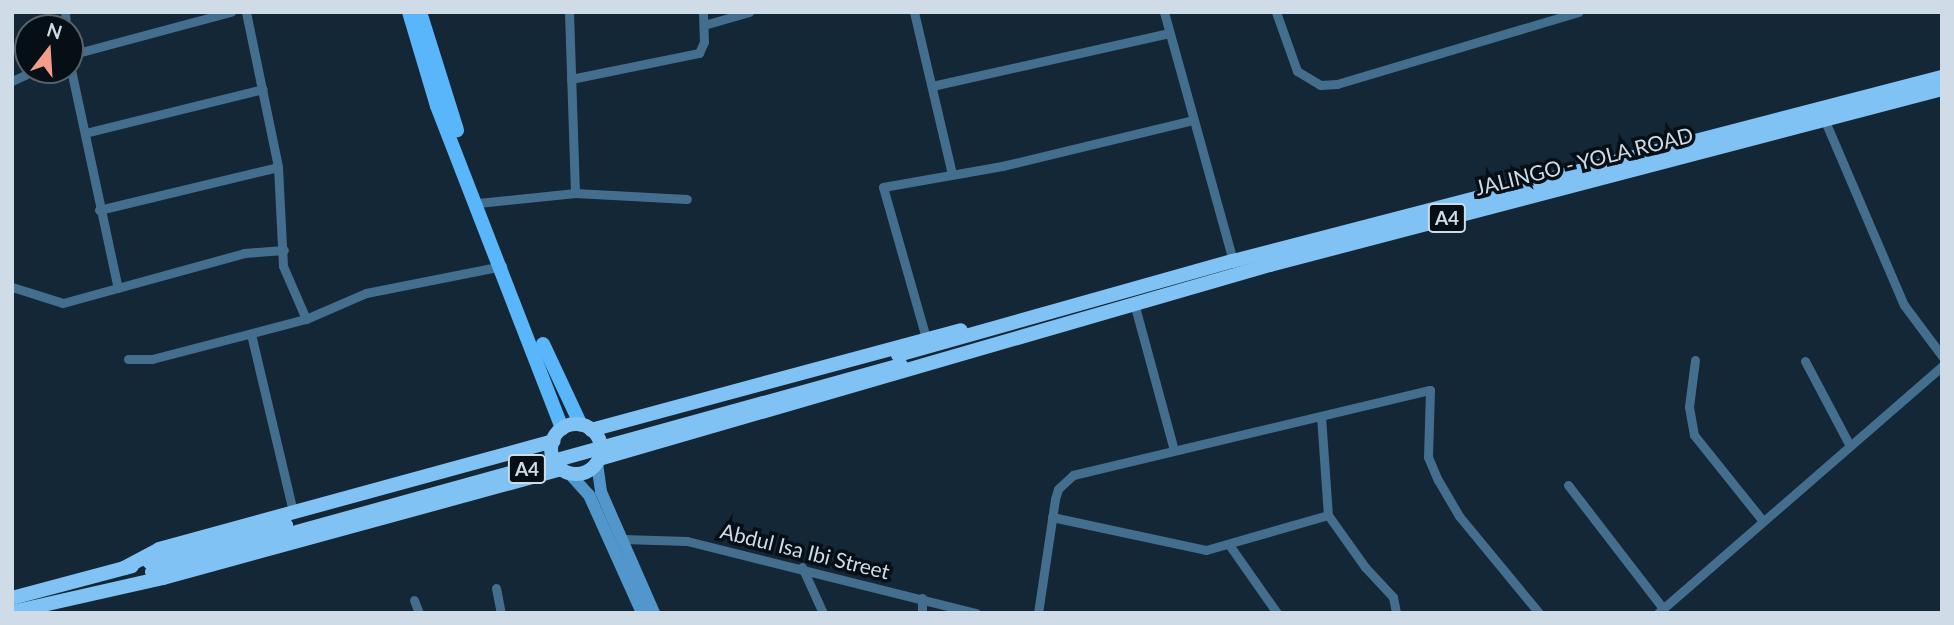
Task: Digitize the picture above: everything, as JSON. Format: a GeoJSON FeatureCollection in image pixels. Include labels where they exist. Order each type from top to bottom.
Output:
{"type":"FeatureCollection","features":[{"type":"Feature","properties":{"kind":"highway","name":"A4"},"geometry":{"type":"LineString","coordinates":[[565,471],[552,456],[553,441],[562,429],[586,427],[926,338],[987,327],[1942,78]]}},
{"type":"Feature","properties":{"kind":"highway","name":"JALINGO - YOLA ROAD"},"geometry":{"type":"LineString","coordinates":[[598,461],[956,358],[992,342],[1942,89]]}},
{"type":"Feature","properties":{"kind":"highway","name":"A4"},"geometry":{"type":"LineString","coordinates":[[900,360],[987,327]]}},
{"type":"Feature","properties":{"kind":"highway","name":"A4"},"geometry":{"type":"LineString","coordinates":[[12,598],[124,568],[150,567],[900,360],[992,342]]}},
{"type":"Feature","properties":{"kind":"highway"},"geometry":{"type":"LineString","coordinates":[[586,427],[600,442],[598,461]]}},
{"type":"Feature","properties":{"kind":"highway","name":"A4"},"geometry":{"type":"LineString","coordinates":[[124,568],[159,549],[553,441]]}},
{"type":"Feature","properties":{"kind":"highway","name":"A4"},"geometry":{"type":"LineString","coordinates":[[12,612],[130,583],[163,578],[565,471],[590,470],[598,461]]}},
{"type":"Feature","properties":{"kind":"highway","name":"A4"},"geometry":{"type":"LineString","coordinates":[[130,583],[150,567]]}},
{"type":"Feature","properties":{"kind":"main road"},"geometry":{"type":"LineString","coordinates":[[409,12],[428,81],[546,352],[586,427]]}},
{"type":"Feature","properties":{"kind":"main road"},"geometry":{"type":"LineString","coordinates":[[419,12],[439,83],[562,429]]}},
{"type":"Feature","properties":{"kind":"main road"},"geometry":{"type":"LineString","coordinates":[[598,461],[601,492],[654,613]]}},
{"type":"Feature","properties":{"kind":"main road"},"geometry":{"type":"LineString","coordinates":[[565,471],[589,495],[642,613]]}},
{"type":"Feature","properties":{"kind":"street"},"geometry":{"type":"LineString","coordinates":[[84,51],[231,12]]}},
{"type":"Feature","properties":{"kind":"street"},"geometry":{"type":"LineString","coordinates":[[246,12],[278,167],[284,266],[306,319]]}},
{"type":"Feature","properties":{"kind":"street"},"geometry":{"type":"LineString","coordinates":[[569,12],[575,193]]}},
{"type":"Feature","properties":{"kind":"street"},"geometry":{"type":"LineString","coordinates":[[571,79],[699,53],[704,25],[703,12]]}},
{"type":"Feature","properties":{"kind":"street"},"geometry":{"type":"LineString","coordinates":[[704,25],[749,12]]}},
{"type":"Feature","properties":{"kind":"street"},"geometry":{"type":"LineString","coordinates":[[914,12],[952,174]]}},
{"type":"Feature","properties":{"kind":"street"},"geometry":{"type":"LineString","coordinates":[[1164,12],[1233,261]]}},
{"type":"Feature","properties":{"kind":"street"},"geometry":{"type":"LineString","coordinates":[[1276,12],[1297,71],[1320,85],[1337,84],[1578,12]]}},
{"type":"Feature","properties":{"kind":"street"},"geometry":{"type":"LineString","coordinates":[[932,86],[1169,33]]}},
{"type":"Feature","properties":{"kind":"street"},"geometry":{"type":"LineString","coordinates":[[74,84],[99,210],[118,288]]}},
{"type":"Feature","properties":{"kind":"street"},"geometry":{"type":"LineString","coordinates":[[85,133],[263,89]]}},
{"type":"Feature","properties":{"kind":"street"},"geometry":{"type":"LineString","coordinates":[[926,338],[883,187],[1193,120]]}},
{"type":"Feature","properties":{"kind":"street"},"geometry":{"type":"LineString","coordinates":[[1825,121],[1904,305],[1942,356]]}},
{"type":"Feature","properties":{"kind":"street"},"geometry":{"type":"LineString","coordinates":[[99,210],[278,167]]}},
{"type":"Feature","properties":{"kind":"street"},"geometry":{"type":"LineString","coordinates":[[482,201],[575,193],[687,199]]}},
{"type":"Feature","properties":{"kind":"street"},"geometry":{"type":"LineString","coordinates":[[12,287],[63,303],[244,253],[284,250]]}},
{"type":"Feature","properties":{"kind":"street"},"geometry":{"type":"LineString","coordinates":[[128,359],[152,359],[306,319],[366,293],[502,266]]}},
{"type":"Feature","properties":{"kind":"street"},"geometry":{"type":"LineString","coordinates":[[1134,303],[1174,450]]}},
{"type":"Feature","properties":{"kind":"street"},"geometry":{"type":"LineString","coordinates":[[251,334],[293,512]]}},
{"type":"Feature","properties":{"kind":"street"},"geometry":{"type":"LineString","coordinates":[[1695,360],[1689,407],[1695,435],[1763,521]]}},
{"type":"Feature","properties":{"kind":"street"},"geometry":{"type":"LineString","coordinates":[[1805,361],[1850,446]]}},
{"type":"Feature","properties":{"kind":"street"},"geometry":{"type":"LineString","coordinates":[[1568,485],[1660,610],[1942,366]]}},
{"type":"Feature","properties":{"kind":"street"},"geometry":{"type":"LineString","coordinates":[[1038,613],[1058,488],[1073,475],[1430,390],[1428,457],[1438,480],[1459,516],[1539,613]]}},
{"type":"Feature","properties":{"kind":"street"},"geometry":{"type":"LineString","coordinates":[[1321,416],[1328,515],[1365,568],[1393,597],[1396,613]]}},
{"type":"Feature","properties":{"kind":"street"},"geometry":{"type":"LineString","coordinates":[[1052,517],[1181,549],[1230,546],[1328,515]]}},
{"type":"Feature","properties":{"kind":"street","name":"Abdul Isa Ibi Street"},"geometry":{"type":"LineString","coordinates":[[623,539],[687,541],[802,567],[976,613]]}},
{"type":"Feature","properties":{"kind":"street"},"geometry":{"type":"LineString","coordinates":[[1230,546],[1277,613]]}},
{"type":"Feature","properties":{"kind":"street"},"geometry":{"type":"LineString","coordinates":[[802,567],[823,613]]}},
{"type":"Feature","properties":{"kind":"street"},"geometry":{"type":"LineString","coordinates":[[496,588],[501,613]]}},
{"type":"Feature","properties":{"kind":"street"},"geometry":{"type":"LineString","coordinates":[[922,598],[922,613]]}},
{"type":"Feature","properties":{"kind":"street"},"geometry":{"type":"LineString","coordinates":[[414,600],[419,613]]}}]}
